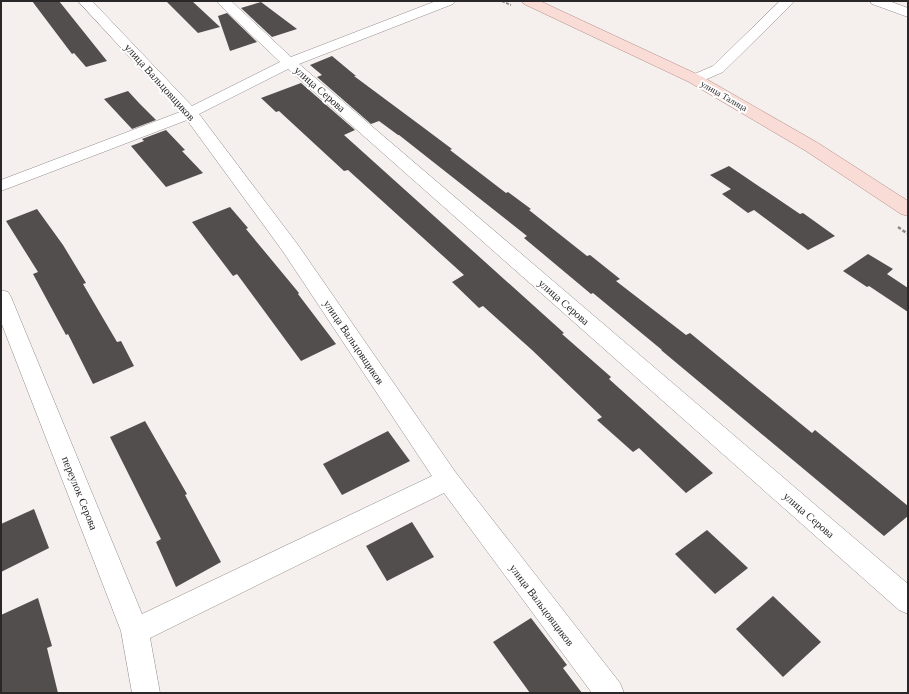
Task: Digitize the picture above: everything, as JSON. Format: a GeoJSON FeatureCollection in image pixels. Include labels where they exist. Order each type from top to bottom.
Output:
{"type":"FeatureCollection","features":[{"type":"Feature","properties":{"kind":"main road","name":"улица Талица"},"geometry":{"type":"LineString","coordinates":[[523,4],[695,79],[812,148],[908,210]]}},
{"type":"Feature","properties":{"kind":"street","name":"улица Вальцовщиков"},"geometry":{"type":"LineString","coordinates":[[85,1],[190,113],[291,249],[448,480],[610,693]]}},
{"type":"Feature","properties":{"kind":"street","name":"улица Серова"},"geometry":{"type":"LineString","coordinates":[[223,1],[289,63],[908,601]]}},
{"type":"Feature","properties":{"kind":"street"},"geometry":{"type":"LineString","coordinates":[[1,186],[190,113],[289,63],[448,1]]}},
{"type":"Feature","properties":{"kind":"street"},"geometry":{"type":"LineString","coordinates":[[695,79],[718,68],[788,1]]}},
{"type":"Feature","properties":{"kind":"street"},"geometry":{"type":"LineString","coordinates":[[877,1],[908,13]]}},
{"type":"Feature","properties":{"kind":"street","name":"переулок Серова"},"geometry":{"type":"LineString","coordinates":[[1,296],[135,631],[146,693]]}},
{"type":"Feature","properties":{"kind":"street"},"geometry":{"type":"LineString","coordinates":[[135,631],[448,480]]}},
{"type":"Feature","properties":{"kind":"path"},"geometry":{"type":"LineString","coordinates":[[502,1],[523,4]]}},
{"type":"Feature","properties":{"kind":"path"},"geometry":{"type":"LineString","coordinates":[[895,225],[908,234]]}},
{"type":"Feature","properties":{"kind":"building"},"geometry":{"type":"Polygon","coordinates":[[[32,1],[59,1],[107,61],[86,67],[74,53],[72,54],[32,1]]]}},
{"type":"Feature","properties":{"kind":"building"},"geometry":{"type":"Polygon","coordinates":[[[166,1],[192,1],[220,27],[198,33],[166,1]]]}},
{"type":"Feature","properties":{"kind":"building"},"geometry":{"type":"Polygon","coordinates":[[[261,2],[297,29],[272,37],[241,8],[261,2]]]}},
{"type":"Feature","properties":{"kind":"building"},"geometry":{"type":"Polygon","coordinates":[[[227,13],[257,42],[230,51],[218,16],[227,13]]]}},
{"type":"Feature","properties":{"kind":"building"},"geometry":{"type":"Polygon","coordinates":[[[332,56],[356,76],[354,76],[452,149],[450,150],[506,193],[508,192],[531,209],[529,210],[587,256],[590,255],[620,279],[616,281],[686,335],[690,333],[812,433],[815,430],[908,506],[908,516],[884,536],[662,350],[593,293],[591,294],[524,238],[527,236],[399,135],[379,121],[371,124],[317,77],[322,75],[310,65],[332,56]]]}},
{"type":"Feature","properties":{"kind":"building"},"geometry":{"type":"Polygon","coordinates":[[[301,83],[355,130],[344,135],[564,333],[562,334],[611,377],[609,379],[713,473],[686,493],[639,448],[633,452],[597,420],[602,417],[532,350],[483,306],[479,308],[452,282],[464,275],[348,170],[344,171],[279,111],[276,112],[261,98],[301,83]]]}},
{"type":"Feature","properties":{"kind":"building"},"geometry":{"type":"Polygon","coordinates":[[[128,91],[156,120],[132,129],[104,99],[128,91]]]}},
{"type":"Feature","properties":{"kind":"building"},"geometry":{"type":"Polygon","coordinates":[[[166,130],[185,150],[182,151],[203,173],[166,187],[131,146],[144,141],[142,139],[166,130]]]}},
{"type":"Feature","properties":{"kind":"building"},"geometry":{"type":"Polygon","coordinates":[[[729,166],[800,214],[803,213],[835,236],[808,250],[754,210],[748,213],[722,194],[731,189],[710,175],[729,166]]]}},
{"type":"Feature","properties":{"kind":"building"},"geometry":{"type":"Polygon","coordinates":[[[230,207],[248,228],[246,229],[299,293],[298,294],[336,344],[301,361],[237,274],[233,276],[192,222],[230,207]]]}},
{"type":"Feature","properties":{"kind":"building"},"geometry":{"type":"Polygon","coordinates":[[[37,209],[63,245],[86,283],[83,284],[117,342],[121,341],[134,366],[93,384],[68,334],[66,335],[33,274],[38,272],[6,221],[37,209]]]}},
{"type":"Feature","properties":{"kind":"building"},"geometry":{"type":"Polygon","coordinates":[[[868,254],[893,269],[887,274],[908,288],[908,312],[843,271],[868,254]]]}},
{"type":"Feature","properties":{"kind":"building"},"geometry":{"type":"Polygon","coordinates":[[[145,421],[187,494],[185,495],[221,562],[176,587],[156,542],[161,539],[110,437],[145,421]]]}},
{"type":"Feature","properties":{"kind":"building"},"geometry":{"type":"Polygon","coordinates":[[[388,431],[410,461],[342,495],[323,464],[388,431]]]}},
{"type":"Feature","properties":{"kind":"building"},"geometry":{"type":"Polygon","coordinates":[[[34,509],[49,548],[1,572],[1,524],[34,509]]]}},
{"type":"Feature","properties":{"kind":"building"},"geometry":{"type":"Polygon","coordinates":[[[412,522],[434,557],[387,581],[366,546],[412,522]]]}},
{"type":"Feature","properties":{"kind":"building"},"geometry":{"type":"Polygon","coordinates":[[[707,530],[748,568],[715,594],[675,554],[707,530]]]}},
{"type":"Feature","properties":{"kind":"building"},"geometry":{"type":"Polygon","coordinates":[[[773,596],[821,642],[783,677],[736,629],[773,596]]]}},
{"type":"Feature","properties":{"kind":"building"},"geometry":{"type":"Polygon","coordinates":[[[38,598],[52,646],[47,648],[58,693],[1,693],[1,615],[38,598]]]}},
{"type":"Feature","properties":{"kind":"building"},"geometry":{"type":"Polygon","coordinates":[[[531,618],[567,665],[563,668],[582,693],[530,693],[493,642],[531,618]]]}}]}
